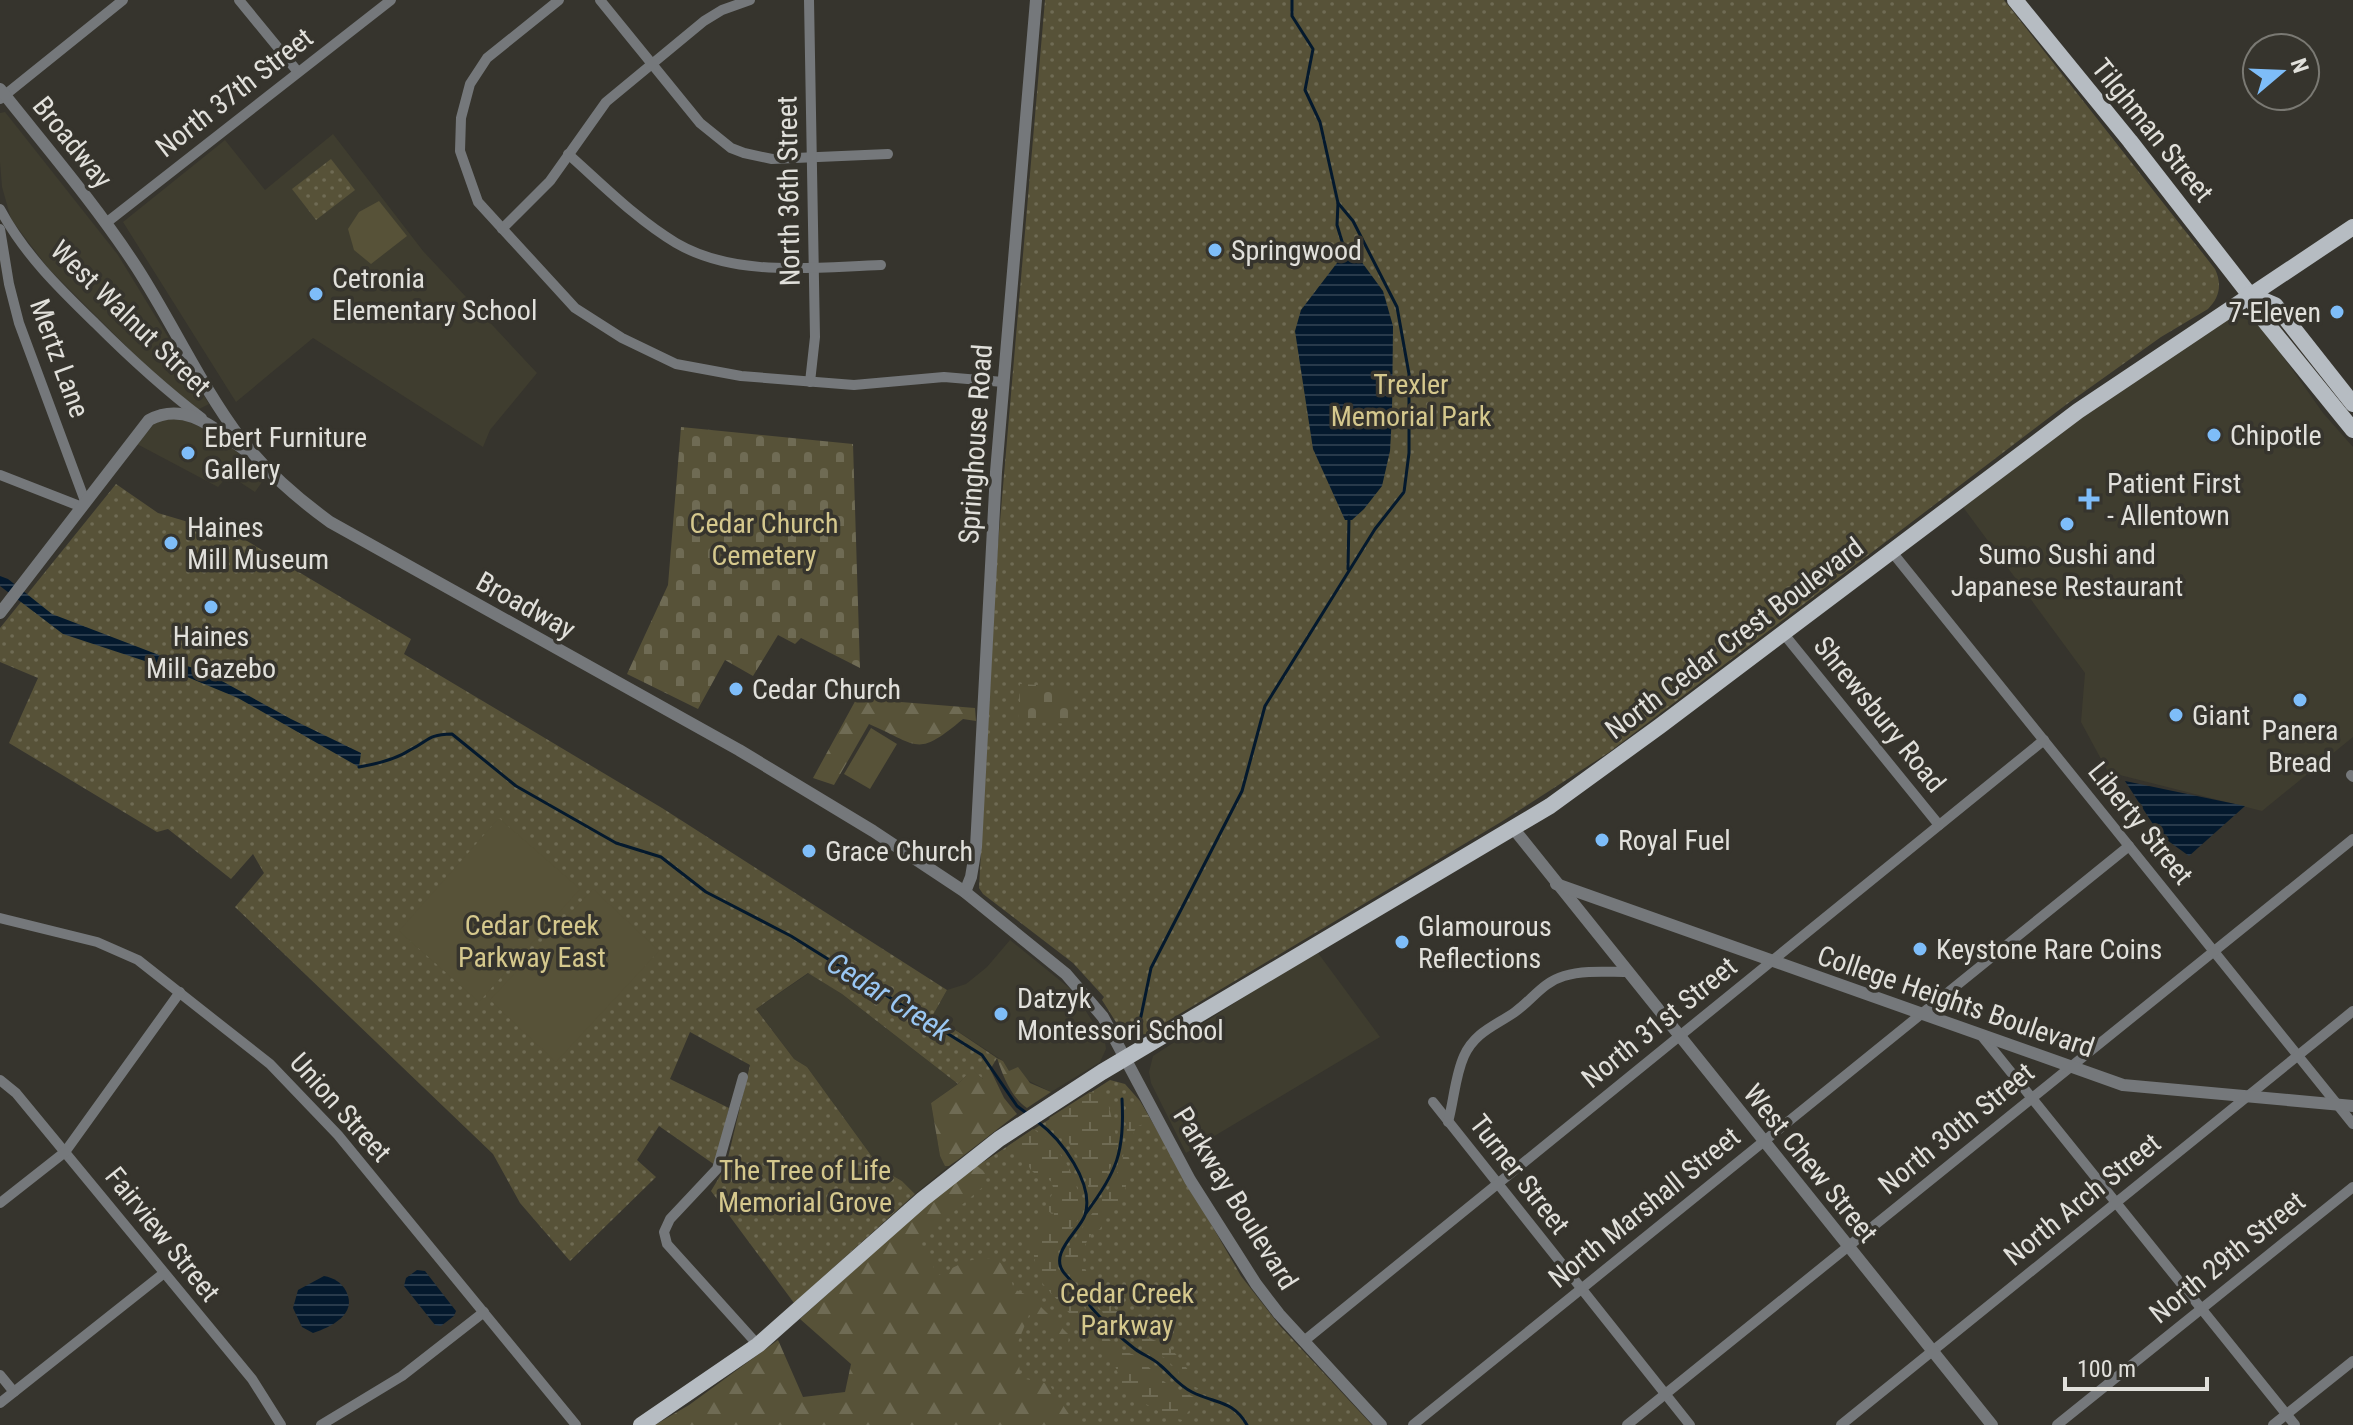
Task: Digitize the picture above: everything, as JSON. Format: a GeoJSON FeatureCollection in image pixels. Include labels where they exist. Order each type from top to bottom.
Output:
{"type":"FeatureCollection","features":[{"type":"Feature","properties":{"kind":"main road","name":"Tilghman Street"},"geometry":{"type":"LineString","coordinates":[[2015,0],[2130,141],[2249,294],[2259,314],[2353,430]]}},
{"type":"Feature","properties":{"kind":"main road","name":"North Cedar Crest Boulevard"},"geometry":{"type":"LineString","coordinates":[[641,1425],[758,1345],[923,1199],[1014,1129],[1513,828],[1620,757],[2078,411],[2353,227]]}},
{"type":"Feature","properties":{"kind":"main road","name":"Tilghman Street"},"geometry":{"type":"LineString","coordinates":[[2249,294],[2276,306],[2353,404]]}},
{"type":"Feature","properties":{"kind":"street"},"geometry":{"type":"LineString","coordinates":[[2,95],[123,0]]}},
{"type":"Feature","properties":{"kind":"street"},"geometry":{"type":"LineString","coordinates":[[239,0],[298,72]]}},
{"type":"Feature","properties":{"kind":"street","name":"North 37th Street"},"geometry":{"type":"LineString","coordinates":[[106,223],[391,0]]}},
{"type":"Feature","properties":{"kind":"street"},"geometry":{"type":"LineString","coordinates":[[559,0],[487,58],[470,84],[461,118],[460,151],[478,202],[575,308],[647,351],[676,364],[741,376],[864,385],[944,377],[1003,382]]}},
{"type":"Feature","properties":{"kind":"street"},"geometry":{"type":"LineString","coordinates":[[600,0],[700,123],[721,142],[758,157],[888,154]]}},
{"type":"Feature","properties":{"kind":"street"},"geometry":{"type":"LineString","coordinates":[[502,229],[550,181],[606,102],[704,21],[722,10],[750,0]]}},
{"type":"Feature","properties":{"kind":"street","name":"North 36th Street"},"geometry":{"type":"LineString","coordinates":[[809,0],[815,337],[810,382]]}},
{"type":"Feature","properties":{"kind":"street","name":"Springhouse Road"},"geometry":{"type":"LineString","coordinates":[[965,892],[976,847],[983,669],[1003,382],[1036,0]]}},
{"type":"Feature","properties":{"kind":"street","name":"Broadway"},"geometry":{"type":"LineString","coordinates":[[2,95],[106,223],[227,419],[258,459],[292,492],[330,522],[764,765],[873,831],[965,892],[1077,983],[1103,1017],[1126,1059]]}},
{"type":"Feature","properties":{"kind":"street"},"geometry":{"type":"LineString","coordinates":[[568,154],[640,218],[678,245],[712,258],[743,264],[814,267],[881,265]]}},
{"type":"Feature","properties":{"kind":"street","name":"West Walnut Street"},"geometry":{"type":"LineString","coordinates":[[0,209],[26,251],[55,284],[139,366],[203,420]]}},
{"type":"Feature","properties":{"kind":"street","name":"Mertz Lane"},"geometry":{"type":"LineString","coordinates":[[0,229],[19,323],[84,504]]}},
{"type":"Feature","properties":{"kind":"street"},"geometry":{"type":"LineString","coordinates":[[0,613],[149,420],[167,413],[203,420],[258,459]]}},
{"type":"Feature","properties":{"kind":"street"},"geometry":{"type":"LineString","coordinates":[[0,475],[84,504]]}},
{"type":"Feature","properties":{"kind":"street","name":"Liberty Street"},"geometry":{"type":"LineString","coordinates":[[1892,552],[2353,1124]]}},
{"type":"Feature","properties":{"kind":"street","name":"Shrewsbury Road"},"geometry":{"type":"LineString","coordinates":[[1783,633],[1939,825]]}},
{"type":"Feature","properties":{"kind":"street","name":"North 31st Street"},"geometry":{"type":"LineString","coordinates":[[1304,1341],[2044,740]]}},
{"type":"Feature","properties":{"kind":"street","name":"West Chew Street"},"geometry":{"type":"LineString","coordinates":[[1513,828],[1992,1425]]}},
{"type":"Feature","properties":{"kind":"street","name":"North 30th Street"},"geometry":{"type":"LineString","coordinates":[[1627,1425],[2353,839]]}},
{"type":"Feature","properties":{"kind":"street","name":"North Marshall Street"},"geometry":{"type":"LineString","coordinates":[[1413,1425],[2129,846]]}},
{"type":"Feature","properties":{"kind":"street","name":"College Heights Boulevard"},"geometry":{"type":"LineString","coordinates":[[1556,884],[2123,1085],[2353,1106]]}},
{"type":"Feature","properties":{"kind":"street"},"geometry":{"type":"LineString","coordinates":[[1592,897],[1588,911],[1593,931]]}},
{"type":"Feature","properties":{"kind":"street","name":"Union Street"},"geometry":{"type":"LineString","coordinates":[[0,918],[115,948],[154,971],[270,1064],[305,1098],[576,1425]]}},
{"type":"Feature","properties":{"kind":"street"},"geometry":{"type":"LineString","coordinates":[[1448,1122],[1458,1070],[1466,1052],[1486,1028],[1513,1014],[1540,989],[1560,977],[1577,973],[1626,972]]}},
{"type":"Feature","properties":{"kind":"street"},"geometry":{"type":"LineString","coordinates":[[0,1203],[65,1152],[180,992]]}},
{"type":"Feature","properties":{"kind":"street","name":"North Arch Street"},"geometry":{"type":"LineString","coordinates":[[1841,1425],[2353,1011]]}},
{"type":"Feature","properties":{"kind":"street"},"geometry":{"type":"LineString","coordinates":[[1981,1035],[2295,1425]]}},
{"type":"Feature","properties":{"kind":"street","name":"Parkway Boulevard"},"geometry":{"type":"LineString","coordinates":[[1126,1059],[1211,1216],[1256,1284],[1381,1425]]}},
{"type":"Feature","properties":{"kind":"street"},"geometry":{"type":"LineString","coordinates":[[743,1077],[717,1169],[670,1219],[664,1232],[667,1244],[758,1345]]}},
{"type":"Feature","properties":{"kind":"street","name":"Fairview Street"},"geometry":{"type":"LineString","coordinates":[[0,1080],[16,1093],[258,1387],[281,1425]]}},
{"type":"Feature","properties":{"kind":"street","name":"Turner Street"},"geometry":{"type":"LineString","coordinates":[[1433,1102],[1690,1425]]}},
{"type":"Feature","properties":{"kind":"street","name":"North 29th Street"},"geometry":{"type":"LineString","coordinates":[[2057,1425],[2353,1187]]}},
{"type":"Feature","properties":{"kind":"street"},"geometry":{"type":"LineString","coordinates":[[0,1403],[164,1273]]}},
{"type":"Feature","properties":{"kind":"street"},"geometry":{"type":"LineString","coordinates":[[321,1425],[402,1376],[484,1312]]}},
{"type":"Feature","properties":{"kind":"street"},"geometry":{"type":"LineString","coordinates":[[2273,1425],[2353,1361]]}},
{"type":"Feature","properties":{"kind":"street"},"geometry":{"type":"LineString","coordinates":[[0,1375],[14,1392]]}},
{"type":"Feature","properties":{"kind":"shaded area"},"geometry":{"type":"Polygon","coordinates":[[[5,112],[118,255],[209,404],[197,410],[151,371],[48,268],[11,219],[2,187],[0,162],[0,113],[5,112]]]}},
{"type":"Feature","properties":{"kind":"shaded area","name":"Cetronia Elementary School"},"geometry":{"type":"Polygon","coordinates":[[[333,134],[423,251],[537,373],[490,430],[483,447],[313,338],[236,402],[123,222],[225,140],[265,190],[333,134]]]}},
{"type":"Feature","properties":{"kind":"shaded area"},"geometry":{"type":"Polygon","coordinates":[[[2242,317],[2262,327],[2323,413],[2353,447],[2353,737],[2262,811],[2108,772],[2081,722],[2085,673],[1963,507],[2126,384],[2223,321],[2242,317]]]}},
{"type":"Feature","properties":{"kind":"shaded area"},"geometry":{"type":"Polygon","coordinates":[[[166,418],[182,419],[212,432],[267,475],[255,492],[229,475],[218,487],[137,444],[155,423],[166,418]]]}},
{"type":"Feature","properties":{"kind":"shaded area"},"geometry":{"type":"Polygon","coordinates":[[[1010,940],[1073,991],[1105,1041],[1106,1049],[1100,1062],[1051,1092],[1009,1071],[1003,1061],[933,1015],[947,990],[966,984],[987,967],[1010,940]]]}},
{"type":"Feature","properties":{"kind":"shaded area"},"geometry":{"type":"Polygon","coordinates":[[[1318,953],[1380,1037],[1186,1153],[1151,1083],[1149,1072],[1153,1056],[1318,953]]]}},
{"type":"Feature","properties":{"kind":"shaded area"},"geometry":{"type":"Polygon","coordinates":[[[809,973],[842,994],[958,1084],[931,1103],[940,1156],[949,1166],[915,1194],[902,1181],[881,1169],[807,1067],[794,1059],[756,1009],[809,973]]]}},
{"type":"Feature","properties":{"kind":"green space","name":"Trexler Memorial Park"},"geometry":{"type":"Polygon","coordinates":[[[1045,0],[2004,0],[2215,269],[2219,290],[2208,309],[2161,337],[2067,404],[1608,753],[1501,822],[1146,1034],[1131,1036],[1119,1027],[1102,1000],[1104,997],[1073,963],[979,888],[997,556],[1045,0]]]}},
{"type":"Feature","properties":{"kind":"green space"},"geometry":{"type":"Polygon","coordinates":[[[331,159],[355,190],[316,220],[292,189],[331,159]]]}},
{"type":"Feature","properties":{"kind":"green space"},"geometry":{"type":"Polygon","coordinates":[[[379,201],[407,236],[371,264],[354,250],[348,229],[359,212],[379,201]]]}},
{"type":"Feature","properties":{"kind":"green space","name":"Cedar Church Cemetery"},"geometry":{"type":"Polygon","coordinates":[[[681,427],[853,444],[860,668],[801,638],[795,644],[778,635],[753,676],[725,660],[698,709],[627,674],[668,585],[681,427]]]}},
{"type":"Feature","properties":{"kind":"green space","name":"Cedar Creek Parkway East"},"geometry":{"type":"Polygon","coordinates":[[[116,484],[158,513],[242,538],[411,639],[404,654],[662,808],[947,990],[933,1015],[997,1058],[984,1080],[972,1070],[958,1084],[842,994],[808,973],[756,1009],[794,1059],[807,1067],[881,1169],[902,1181],[915,1194],[794,1303],[711,1191],[726,1166],[750,1065],[690,1032],[670,1079],[729,1108],[715,1165],[659,1126],[637,1160],[656,1177],[570,1261],[520,1203],[493,1154],[235,907],[264,873],[253,854],[231,879],[168,829],[157,832],[9,743],[38,678],[0,662],[0,628],[116,484]]]}},
{"type":"Feature","properties":{"kind":"green space"},"geometry":{"type":"Polygon","coordinates":[[[1020,684],[1073,687],[1071,724],[1018,721],[1020,684]]]}},
{"type":"Feature","properties":{"kind":"green space"},"geometry":{"type":"Polygon","coordinates":[[[864,685],[901,702],[975,708],[976,721],[963,719],[926,744],[909,742],[869,724],[834,785],[813,778],[864,685]]]}},
{"type":"Feature","properties":{"kind":"green space"},"geometry":{"type":"Polygon","coordinates":[[[871,728],[897,744],[870,789],[844,774],[871,728]]]}},
{"type":"Feature","properties":{"kind":"green space"},"geometry":{"type":"Polygon","coordinates":[[[499,818],[580,889],[479,1002],[399,931],[499,818]]]}},
{"type":"Feature","properties":{"kind":"green space"},"geometry":{"type":"Polygon","coordinates":[[[593,889],[659,951],[556,1062],[490,1000],[593,889]]]}},
{"type":"Feature","properties":{"kind":"green space"},"geometry":{"type":"Polygon","coordinates":[[[997,1058],[1009,1071],[1018,1067],[1030,1083],[1051,1092],[1027,1108],[1012,1092],[997,1058]]]}},
{"type":"Feature","properties":{"kind":"green space"},"geometry":{"type":"Polygon","coordinates":[[[972,1069],[983,1079],[990,1069],[1004,1098],[1017,1114],[959,1159],[945,1166],[940,1156],[931,1103],[958,1084],[972,1069]]]}},
{"type":"Feature","properties":{"kind":"green space","name":"Cedar Creek Parkway"},"geometry":{"type":"Polygon","coordinates":[[[1110,1080],[1125,1084],[1140,1101],[1241,1276],[1280,1326],[1372,1425],[1047,1425],[908,1248],[977,1166],[1110,1080]]]}},
{"type":"Feature","properties":{"kind":"green space"},"geometry":{"type":"Polygon","coordinates":[[[1090,1092],[1106,1095],[1118,1144],[1116,1157],[1095,1196],[1089,1199],[1082,1165],[1071,1145],[1049,1118],[1090,1092]]]}},
{"type":"Feature","properties":{"kind":"green space"},"geometry":{"type":"Polygon","coordinates":[[[1142,1105],[1160,1137],[1154,1135],[1145,1124],[1137,1126],[1127,1154],[1130,1160],[1124,1198],[1107,1213],[1100,1229],[1093,1232],[1087,1241],[1084,1264],[1087,1273],[1122,1317],[1140,1333],[1173,1351],[1202,1390],[1182,1381],[1178,1371],[1165,1358],[1137,1343],[1124,1327],[1106,1321],[1102,1311],[1087,1295],[1081,1280],[1069,1273],[1065,1259],[1066,1252],[1122,1164],[1130,1109],[1142,1105]]]}},
{"type":"Feature","properties":{"kind":"green space"},"geometry":{"type":"Polygon","coordinates":[[[1033,1129],[1053,1145],[1067,1164],[1083,1212],[1057,1251],[1056,1273],[1077,1293],[1085,1309],[1114,1345],[1139,1358],[1167,1384],[1198,1399],[1182,1420],[1167,1416],[1125,1392],[1114,1363],[1043,1284],[1037,1272],[1032,1245],[1043,1215],[1054,1216],[1054,1213],[1044,1211],[1054,1190],[1051,1181],[1034,1173],[1025,1158],[1015,1155],[1008,1146],[1033,1129]]]}},
{"type":"Feature","properties":{"kind":"green space"},"geometry":{"type":"Polygon","coordinates":[[[977,1166],[986,1173],[984,1186],[917,1243],[939,1275],[974,1259],[993,1259],[1001,1263],[1014,1289],[1031,1297],[1069,1335],[1068,1343],[1062,1341],[1029,1315],[1016,1347],[1021,1378],[1049,1384],[1076,1425],[655,1425],[689,1405],[778,1340],[803,1397],[845,1392],[851,1364],[800,1319],[934,1198],[977,1166]]]}},
{"type":"Feature","properties":{"kind":"water"},"geometry":{"type":"Polygon","coordinates":[[[1358,257],[1383,291],[1393,326],[1392,415],[1390,451],[1382,486],[1364,509],[1352,520],[1345,520],[1313,449],[1295,331],[1301,310],[1340,259],[1358,257]]]}},
{"type":"Feature","properties":{"kind":"water"},"geometry":{"type":"Polygon","coordinates":[[[0,576],[52,614],[211,675],[361,753],[359,767],[238,698],[163,667],[63,634],[0,586],[0,576]]]}},
{"type":"Feature","properties":{"kind":"water"},"geometry":{"type":"Polygon","coordinates":[[[2125,781],[2245,806],[2189,856],[2160,835],[2125,781]]]}},
{"type":"Feature","properties":{"kind":"water"},"geometry":{"type":"Polygon","coordinates":[[[417,1270],[425,1271],[456,1311],[441,1326],[435,1325],[404,1286],[406,1278],[417,1270]]]}},
{"type":"Feature","properties":{"kind":"water"},"geometry":{"type":"Polygon","coordinates":[[[324,1276],[342,1285],[349,1299],[348,1306],[346,1313],[335,1323],[313,1333],[302,1327],[293,1308],[298,1290],[324,1276]]]}},
{"type":"Feature","properties":{"kind":"waterway"},"geometry":{"type":"LineString","coordinates":[[1140,1021],[1151,968],[1242,791],[1265,706],[1375,529],[1404,492],[1409,453],[1409,374],[1397,307],[1353,221],[1338,203],[1320,122],[1305,90],[1313,49],[1292,16],[1292,0]]}},
{"type":"Feature","properties":{"kind":"waterway"},"geometry":{"type":"LineString","coordinates":[[1338,203],[1337,225],[1348,261]]}},
{"type":"Feature","properties":{"kind":"waterway"},"geometry":{"type":"LineString","coordinates":[[1348,569],[1349,517]]}},
{"type":"Feature","properties":{"kind":"waterway","name":"Cedar Creek"},"geometry":{"type":"LineString","coordinates":[[359,767],[398,756],[433,737],[452,734],[516,786],[616,843],[661,857],[706,892],[791,936],[982,1055],[1017,1106],[1029,1115]]}},
{"type":"Feature","properties":{"kind":"waterway"},"geometry":{"type":"LineString","coordinates":[[1086,1213],[1117,1160],[1122,1133],[1122,1099]]}},
{"type":"Feature","properties":{"kind":"waterway","name":"Cedar Creek"},"geometry":{"type":"LineString","coordinates":[[1038,1122],[1066,1151],[1081,1176],[1085,1190],[1085,1215],[1066,1243],[1060,1259],[1065,1274],[1094,1311],[1125,1341],[1187,1389],[1236,1411],[1247,1425]]}},
{"type":"Feature","properties":{"kind":"place","name":"Springwood"},"geometry":{"type":"Point","coordinates":[1215,250]}},
{"type":"Feature","properties":{"kind":"place","name":"Cetronia Elementary School"},"geometry":{"type":"Point","coordinates":[316,294]}},
{"type":"Feature","properties":{"kind":"place","name":"7-Eleven"},"geometry":{"type":"Point","coordinates":[2337,312]}},
{"type":"Feature","properties":{"kind":"place","name":"Chipotle"},"geometry":{"type":"Point","coordinates":[2214,435]}},
{"type":"Feature","properties":{"kind":"place","name":"Ebert Furniture Gallery"},"geometry":{"type":"Point","coordinates":[188,453]}},
{"type":"Feature","properties":{"kind":"place","name":"Patient First - Allentown"},"geometry":{"type":"Point","coordinates":[2089,499]}},
{"type":"Feature","properties":{"kind":"place","name":"Sumo Sushi and Japanese Restaurant"},"geometry":{"type":"Point","coordinates":[2067,524]}},
{"type":"Feature","properties":{"kind":"place","name":"Haines Mill Museum"},"geometry":{"type":"Point","coordinates":[171,543]}},
{"type":"Feature","properties":{"kind":"place","name":"Haines Mill Gazebo"},"geometry":{"type":"Point","coordinates":[211,607]}},
{"type":"Feature","properties":{"kind":"place","name":"Cedar Church"},"geometry":{"type":"Point","coordinates":[736,689]}},
{"type":"Feature","properties":{"kind":"place","name":"Panera Bread"},"geometry":{"type":"Point","coordinates":[2300,700]}},
{"type":"Feature","properties":{"kind":"place","name":"Giant"},"geometry":{"type":"Point","coordinates":[2176,715]}},
{"type":"Feature","properties":{"kind":"place","name":"Royal Fuel"},"geometry":{"type":"Point","coordinates":[1602,840]}},
{"type":"Feature","properties":{"kind":"place","name":"Grace Church"},"geometry":{"type":"Point","coordinates":[809,851]}},
{"type":"Feature","properties":{"kind":"place","name":"Glamourous Reflections"},"geometry":{"type":"Point","coordinates":[1402,942]}},
{"type":"Feature","properties":{"kind":"place","name":"Keystone Rare Coins"},"geometry":{"type":"Point","coordinates":[1920,949]}},
{"type":"Feature","properties":{"kind":"place","name":"Datzyk Montessori School"},"geometry":{"type":"Point","coordinates":[1001,1014]}},
{"type":"Feature","properties":{"kind":"park label","name":"The Tree of Life Memorial Grove"},"geometry":{"type":"Point","coordinates":[805,1186]}}]}
